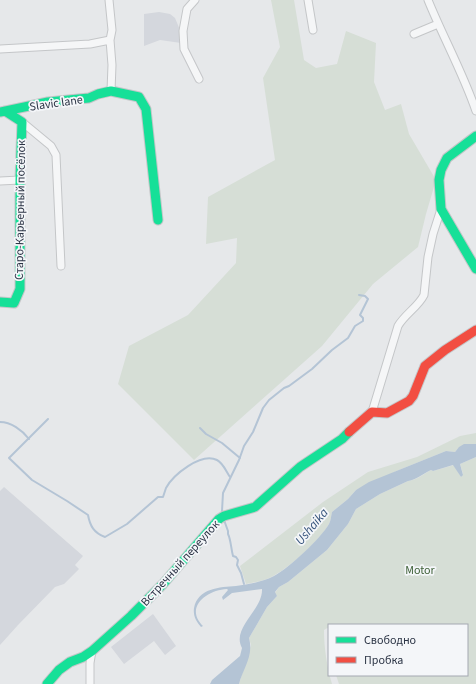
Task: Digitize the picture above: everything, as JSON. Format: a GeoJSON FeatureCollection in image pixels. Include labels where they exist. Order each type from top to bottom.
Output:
{"type":"FeatureCollection","features":[{"type":"Feature","properties":{"kind":"street"},"geometry":{"type":"LineString","coordinates":[[109,0],[112,30],[110,40],[112,65],[111,92],[139,97],[146,109],[158,220]]}},
{"type":"Feature","properties":{"kind":"street"},"geometry":{"type":"LineString","coordinates":[[195,0],[187,9],[183,31],[184,49],[199,79]]}},
{"type":"Feature","properties":{"kind":"street"},"geometry":{"type":"LineString","coordinates":[[308,0],[313,30]]}},
{"type":"Feature","properties":{"kind":"street"},"geometry":{"type":"LineString","coordinates":[[428,0],[476,111]]}},
{"type":"Feature","properties":{"kind":"street"},"geometry":{"type":"LineString","coordinates":[[414,34],[438,24]]}},
{"type":"Feature","properties":{"kind":"street"},"geometry":{"type":"LineString","coordinates":[[0,49],[90,44],[110,40]]}},
{"type":"Feature","properties":{"kind":"street","name":"Slavic lane"},"geometry":{"type":"LineString","coordinates":[[3,112],[48,102],[89,98],[98,94],[111,92]]}},
{"type":"Feature","properties":{"kind":"street","name":"Старо-Карьерный посёлок"},"geometry":{"type":"LineString","coordinates":[[0,302],[14,303],[20,289],[20,180],[22,122],[3,112]]}},
{"type":"Feature","properties":{"kind":"street"},"geometry":{"type":"LineString","coordinates":[[22,122],[51,146],[56,155],[61,266]]}},
{"type":"Feature","properties":{"kind":"street"},"geometry":{"type":"LineString","coordinates":[[476,136],[447,158],[444,163],[439,180],[441,209],[432,234],[424,295],[398,326],[372,412],[387,413],[409,401],[413,396],[425,366],[445,350],[476,330]]}},
{"type":"Feature","properties":{"kind":"street"},"geometry":{"type":"LineString","coordinates":[[0,181],[20,180]]}},
{"type":"Feature","properties":{"kind":"street"},"geometry":{"type":"LineString","coordinates":[[441,209],[476,269]]}},
{"type":"Feature","properties":{"kind":"street","name":"Встречный переулок"},"geometry":{"type":"LineString","coordinates":[[47,684],[58,670],[92,651],[163,584],[219,519],[224,516],[255,507],[300,467],[342,439],[372,412]]}},
{"type":"Feature","properties":{"kind":"street"},"geometry":{"type":"LineString","coordinates":[[90,684],[90,663],[92,651]]}},
{"type":"Feature","properties":{"kind":"shaded area"},"geometry":{"type":"Polygon","coordinates":[[[159,12],[170,14],[175,18],[180,30],[181,43],[160,40],[144,46],[144,14],[159,12]]]}},
{"type":"Feature","properties":{"kind":"shaded area"},"geometry":{"type":"Polygon","coordinates":[[[4,487],[83,556],[75,565],[79,569],[64,584],[55,587],[0,645],[0,491],[4,487]]]}},
{"type":"Feature","properties":{"kind":"shaded area"},"geometry":{"type":"Polygon","coordinates":[[[153,614],[176,646],[165,655],[154,641],[124,664],[111,647],[153,614]]]}},
{"type":"Feature","properties":{"kind":"green space"},"geometry":{"type":"Polygon","coordinates":[[[271,0],[294,0],[304,60],[316,68],[337,64],[346,31],[376,43],[374,82],[385,110],[401,104],[409,134],[436,180],[418,247],[373,284],[322,346],[194,460],[118,384],[129,346],[188,315],[236,263],[237,238],[206,244],[208,197],[275,160],[263,78],[280,47],[271,0]]]}},
{"type":"Feature","properties":{"kind":"green space"},"geometry":{"type":"Polygon","coordinates":[[[476,433],[476,444],[464,445],[459,447],[455,452],[446,451],[399,470],[356,490],[348,499],[332,512],[330,522],[325,530],[297,559],[282,571],[268,579],[246,584],[240,566],[323,502],[368,472],[417,457],[460,436],[476,433]]]}},
{"type":"Feature","properties":{"kind":"green space","name":"Motor"},"geometry":{"type":"Polygon","coordinates":[[[476,457],[476,684],[339,684],[336,676],[468,676],[468,624],[328,624],[328,628],[324,630],[324,637],[328,676],[330,676],[332,684],[239,684],[251,645],[249,638],[267,607],[277,596],[275,593],[279,587],[288,582],[327,550],[348,524],[356,509],[380,494],[417,478],[431,470],[433,471],[454,465],[461,477],[463,474],[460,464],[476,457]]]}},
{"type":"Feature","properties":{"kind":"water"},"geometry":{"type":"Polygon","coordinates":[[[464,444],[476,444],[476,457],[460,464],[463,475],[461,477],[453,465],[433,471],[431,470],[380,494],[356,509],[348,524],[327,550],[288,582],[279,587],[275,592],[277,596],[267,607],[249,638],[249,656],[239,684],[210,684],[212,680],[240,656],[242,648],[240,641],[241,633],[258,604],[262,589],[232,593],[223,600],[222,597],[228,590],[227,589],[219,590],[206,596],[200,601],[196,612],[198,619],[203,626],[201,627],[194,614],[196,601],[200,596],[217,588],[256,582],[274,576],[296,560],[312,544],[329,524],[332,512],[348,499],[356,490],[369,482],[446,451],[455,452],[464,444]]]}},
{"type":"Feature","properties":{"kind":"waterway"},"geometry":{"type":"LineString","coordinates":[[222,511],[223,493],[263,408],[269,400],[312,369],[332,350],[348,338],[355,326],[363,321],[363,318],[360,315],[368,299],[365,296],[359,295]]}},
{"type":"Feature","properties":{"kind":"waterway"},"geometry":{"type":"LineString","coordinates":[[48,419],[9,458],[32,480],[88,515],[93,529],[105,537],[127,524],[158,497],[163,497],[166,488],[175,477],[181,471],[196,462],[211,458],[217,460],[223,465],[230,477]]}},
{"type":"Feature","properties":{"kind":"waterway"},"geometry":{"type":"LineString","coordinates":[[0,422],[8,423],[16,427],[29,439]]}},
{"type":"Feature","properties":{"kind":"waterway"},"geometry":{"type":"LineString","coordinates":[[200,428],[240,458]]}},
{"type":"Feature","properties":{"kind":"waterway"},"geometry":{"type":"LineString","coordinates":[[224,520],[228,531],[233,556],[238,560],[237,565],[244,584]]}},
{"type":"Feature","properties":{"kind":"traffic: fast"},"geometry":{"type":"LineString","coordinates":[[0,112],[48,102],[89,98],[111,91],[139,97],[146,109],[158,220]]}},
{"type":"Feature","properties":{"kind":"traffic: fast"},"geometry":{"type":"LineString","coordinates":[[0,302],[14,303],[20,289],[20,180],[22,122],[5,111]]}},
{"type":"Feature","properties":{"kind":"traffic: fast"},"geometry":{"type":"LineString","coordinates":[[476,136],[447,158],[441,170],[439,180],[441,209],[476,269]]}},
{"type":"Feature","properties":{"kind":"traffic: fast"},"geometry":{"type":"LineString","coordinates":[[47,684],[59,670],[70,662],[83,657],[92,651],[131,616],[163,584],[219,519],[224,516],[255,507],[300,467],[342,439],[349,432]]}},
{"type":"Feature","properties":{"kind":"traffic: jam"},"geometry":{"type":"LineString","coordinates":[[349,432],[372,412],[387,413],[409,401],[413,396],[425,366],[445,350],[476,330]]}},
{"type":"Feature","properties":{"kind":"water label","name":"Ushaika"},"geometry":{"type":"Point","coordinates":[311,526]}}]}
